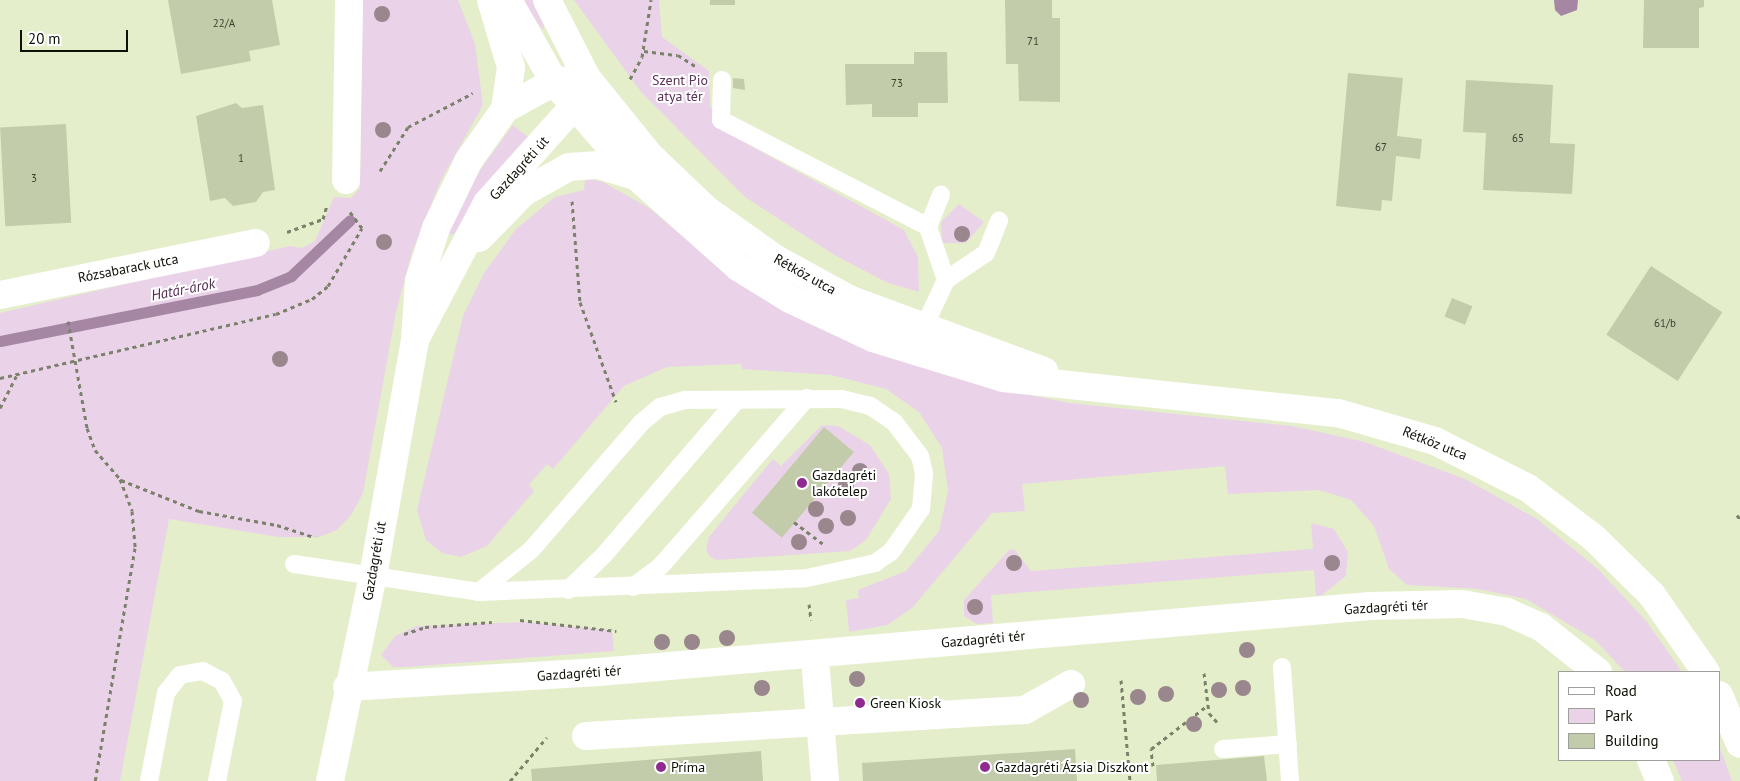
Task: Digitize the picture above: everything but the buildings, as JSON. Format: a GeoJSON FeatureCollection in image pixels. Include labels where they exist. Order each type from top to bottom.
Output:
{"type":"FeatureCollection","features":[{"type":"Feature","properties":{"kind":"street"},"geometry":{"type":"LineString","coordinates":[[345,193],[348,0]]}},
{"type":"Feature","properties":{"kind":"street","name":"Gazdagréti út"},"geometry":{"type":"LineString","coordinates":[[492,0],[510,66],[504,110]]}},
{"type":"Feature","properties":{"kind":"street"},"geometry":{"type":"LineString","coordinates":[[508,0],[554,82],[574,106]]}},
{"type":"Feature","properties":{"kind":"street"},"geometry":{"type":"LineString","coordinates":[[547,0],[586,78]]}},
{"type":"Feature","properties":{"kind":"street","name":"Gazdagréti út"},"geometry":{"type":"LineString","coordinates":[[414,340],[462,255],[487,203],[574,106],[586,78]]}},
{"type":"Feature","properties":{"kind":"street","name":"Gazdagréti út"},"geometry":{"type":"LineString","coordinates":[[330,781],[348,687],[373,576],[414,340],[419,280],[436,228],[469,160],[504,110],[554,82],[586,78]]}},
{"type":"Feature","properties":{"kind":"street","name":"Rétköz utca"},"geometry":{"type":"LineString","coordinates":[[586,78],[650,156],[708,211],[784,263],[851,300],[923,329],[1080,384]]}},
{"type":"Feature","properties":{"kind":"street","name":"Rétköz utca"},"geometry":{"type":"LineString","coordinates":[[574,106],[636,176],[738,267],[790,300],[873,338],[1003,378],[1080,384],[1338,413],[1393,426],[1467,455],[1562,510],[1609,551],[1652,595],[1705,671]]}},
{"type":"Feature","properties":{"kind":"street","name":"Rétköz utca"},"geometry":{"type":"LineString","coordinates":[[462,255],[524,192],[547,176],[569,167],[599,165],[636,176]]}},
{"type":"Feature","properties":{"kind":"street","name":"Rózsabarack utca"},"geometry":{"type":"LineString","coordinates":[[0,295],[256,242]]}},
{"type":"Feature","properties":{"kind":"street","name":"Gazdagréti tér"},"geometry":{"type":"LineString","coordinates":[[348,687],[599,672],[1370,606],[1462,604],[1507,612],[1542,628],[1597,671]]}},
{"type":"Feature","properties":{"kind":"street"},"geometry":{"type":"LineString","coordinates":[[816,671],[826,781]]}},
{"type":"Feature","properties":{"kind":"street"},"geometry":{"type":"LineString","coordinates":[[586,736],[1025,710],[1070,684]]}},
{"type":"Feature","properties":{"kind":"street"},"geometry":{"type":"LineString","coordinates":[[1720,697],[1740,744]]}},
{"type":"Feature","properties":{"kind":"street"},"geometry":{"type":"LineString","coordinates":[[1651,761],[1660,781]]}},
{"type":"Feature","properties":{"kind":"lane"},"geometry":{"type":"LineString","coordinates":[[723,82],[722,120],[928,227]]}},
{"type":"Feature","properties":{"kind":"lane"},"geometry":{"type":"LineString","coordinates":[[941,195],[928,227],[946,280]]}},
{"type":"Feature","properties":{"kind":"lane"},"geometry":{"type":"LineString","coordinates":[[923,329],[946,280],[986,253],[999,220]]}},
{"type":"Feature","properties":{"kind":"lane"},"geometry":{"type":"LineString","coordinates":[[294,564],[479,592],[568,590],[806,578],[875,563],[902,540],[925,492],[924,474],[911,438],[870,406],[807,398],[685,400],[660,407],[642,422],[531,550],[479,592]]}},
{"type":"Feature","properties":{"kind":"lane"},"geometry":{"type":"LineString","coordinates":[[633,587],[660,566],[807,398]]}},
{"type":"Feature","properties":{"kind":"lane"},"geometry":{"type":"LineString","coordinates":[[568,590],[604,555],[737,400]]}},
{"type":"Feature","properties":{"kind":"lane"},"geometry":{"type":"LineString","coordinates":[[1282,666],[1290,781]]}},
{"type":"Feature","properties":{"kind":"lane"},"geometry":{"type":"LineString","coordinates":[[149,781],[166,693],[180,675],[204,670],[222,681],[233,701],[218,781]]}},
{"type":"Feature","properties":{"kind":"lane"},"geometry":{"type":"LineString","coordinates":[[1223,750],[1288,744]]}},
{"type":"Feature","properties":{"kind":"path"},"geometry":{"type":"LineString","coordinates":[[621,78],[627,85],[644,51],[651,0]]}},
{"type":"Feature","properties":{"kind":"path"},"geometry":{"type":"LineString","coordinates":[[644,51],[678,55],[723,82]]}},
{"type":"Feature","properties":{"kind":"path"},"geometry":{"type":"LineString","coordinates":[[375,179],[408,127],[466,94],[482,92]]}},
{"type":"Feature","properties":{"kind":"path"},"geometry":{"type":"LineString","coordinates":[[0,378],[74,364],[276,314],[312,299],[328,286],[362,228],[345,193],[331,180],[323,219],[310,226],[256,242]]}},
{"type":"Feature","properties":{"kind":"path"},"geometry":{"type":"LineString","coordinates":[[571,193],[580,302],[616,402]]}},
{"type":"Feature","properties":{"kind":"path"},"geometry":{"type":"LineString","coordinates":[[326,209],[332,205]]}},
{"type":"Feature","properties":{"kind":"path"},"geometry":{"type":"LineString","coordinates":[[68,321],[74,364],[95,450],[120,479],[132,511],[134,548],[95,781]]}},
{"type":"Feature","properties":{"kind":"path"},"geometry":{"type":"LineString","coordinates":[[0,408],[17,375]]}},
{"type":"Feature","properties":{"kind":"path"},"geometry":{"type":"LineString","coordinates":[[120,479],[199,512],[300,530],[315,538],[324,570]]}},
{"type":"Feature","properties":{"kind":"path"},"geometry":{"type":"LineString","coordinates":[[1737,515],[1740,519]]}},
{"type":"Feature","properties":{"kind":"path"},"geometry":{"type":"LineString","coordinates":[[794,522],[825,545]]}},
{"type":"Feature","properties":{"kind":"path"},"geometry":{"type":"LineString","coordinates":[[809,599],[812,627]]}},
{"type":"Feature","properties":{"kind":"path"},"geometry":{"type":"LineString","coordinates":[[516,620],[616,631]]}},
{"type":"Feature","properties":{"kind":"path"},"geometry":{"type":"LineString","coordinates":[[404,634],[425,627],[498,621]]}},
{"type":"Feature","properties":{"kind":"path"},"geometry":{"type":"LineString","coordinates":[[1204,673],[1209,713],[1222,728],[1223,750]]}},
{"type":"Feature","properties":{"kind":"path"},"geometry":{"type":"LineString","coordinates":[[1122,680],[1130,781]]}},
{"type":"Feature","properties":{"kind":"path"},"geometry":{"type":"LineString","coordinates":[[1128,766],[1152,766],[1151,749],[1208,705]]}},
{"type":"Feature","properties":{"kind":"path"},"geometry":{"type":"LineString","coordinates":[[510,781],[547,737]]}},
{"type":"Feature","properties":{"kind":"green space"},"geometry":{"type":"Polygon","coordinates":[[[362,0],[458,0],[475,44],[483,105],[441,180],[412,252],[396,312],[363,493],[352,514],[337,530],[319,537],[278,537],[169,519],[120,781],[0,781],[0,313],[290,246],[302,248],[315,241],[334,197],[351,198],[360,188],[362,0]]]}},
{"type":"Feature","properties":{"kind":"green space"},"geometry":{"type":"Polygon","coordinates":[[[522,0],[533,0],[545,19],[543,30],[522,0]]]}},
{"type":"Feature","properties":{"kind":"green space","name":"Szent Pio atya tér"},"geometry":{"type":"Polygon","coordinates":[[[574,0],[659,0],[662,37],[709,71],[710,106],[722,130],[904,230],[918,257],[919,292],[888,283],[836,256],[745,197],[641,92],[574,0]]]}},
{"type":"Feature","properties":{"kind":"green space"},"geometry":{"type":"Polygon","coordinates":[[[513,125],[529,138],[453,235],[448,234],[474,178],[513,125]]]}},
{"type":"Feature","properties":{"kind":"green space"},"geometry":{"type":"Polygon","coordinates":[[[585,178],[603,182],[649,208],[704,254],[1020,393],[1070,403],[1292,426],[1365,442],[1465,479],[1537,519],[1598,569],[1647,622],[1681,671],[1624,671],[1595,640],[1526,599],[1478,589],[1407,585],[1389,569],[1374,526],[1351,500],[1319,490],[1228,494],[1225,466],[1022,484],[1025,511],[992,513],[912,608],[887,625],[849,632],[846,600],[859,598],[858,590],[906,571],[939,531],[948,491],[942,448],[919,412],[886,389],[831,375],[742,369],[741,364],[667,367],[624,386],[553,469],[547,464],[529,485],[534,491],[487,546],[461,557],[442,553],[426,540],[417,510],[463,316],[484,273],[516,229],[555,197],[584,190],[585,178]]]}},
{"type":"Feature","properties":{"kind":"green space"},"geometry":{"type":"Polygon","coordinates":[[[959,204],[984,222],[966,243],[942,243],[941,222],[959,204]]]}},
{"type":"Feature","properties":{"kind":"green space"},"geometry":{"type":"Polygon","coordinates":[[[822,425],[838,426],[870,445],[889,474],[891,499],[866,540],[850,551],[717,560],[710,557],[706,550],[709,537],[773,459],[781,466],[822,425]]]}},
{"type":"Feature","properties":{"kind":"green space"},"geometry":{"type":"Polygon","coordinates":[[[1311,523],[1334,529],[1348,552],[1346,576],[1322,595],[1316,596],[1314,570],[991,595],[993,623],[977,624],[964,616],[964,600],[1009,550],[1014,549],[1031,571],[1313,549],[1311,523]]]}},
{"type":"Feature","properties":{"kind":"green space"},"geometry":{"type":"Polygon","coordinates":[[[526,622],[612,630],[614,651],[408,667],[393,667],[381,655],[395,636],[417,626],[526,622]]]}},
{"type":"Feature","properties":{"kind":"green space"},"geometry":{"type":"Polygon","coordinates":[[[1720,748],[1732,781],[1682,781],[1673,761],[1720,761],[1720,748]]]}},
{"type":"Feature","properties":{"kind":"shaded area"},"geometry":{"type":"Polygon","coordinates":[[[1554,0],[1578,0],[1577,10],[1561,16],[1555,10],[1554,0]]]}},
{"type":"Feature","properties":{"kind":"waterway","name":"Határ-árok"},"geometry":{"type":"LineString","coordinates":[[0,341],[257,290],[291,276],[350,220]]}},
{"type":"Feature","properties":{"kind":"place","name":"Gazdagréti lakótelep"},"geometry":{"type":"Point","coordinates":[802,483]}},
{"type":"Feature","properties":{"kind":"place","name":"Green Kiosk"},"geometry":{"type":"Point","coordinates":[860,703]}},
{"type":"Feature","properties":{"kind":"place","name":"Príma"},"geometry":{"type":"Point","coordinates":[661,767]}},
{"type":"Feature","properties":{"kind":"place","name":"Gazdagréti Ázsia Diszkont"},"geometry":{"type":"Point","coordinates":[985,767]}}]}
